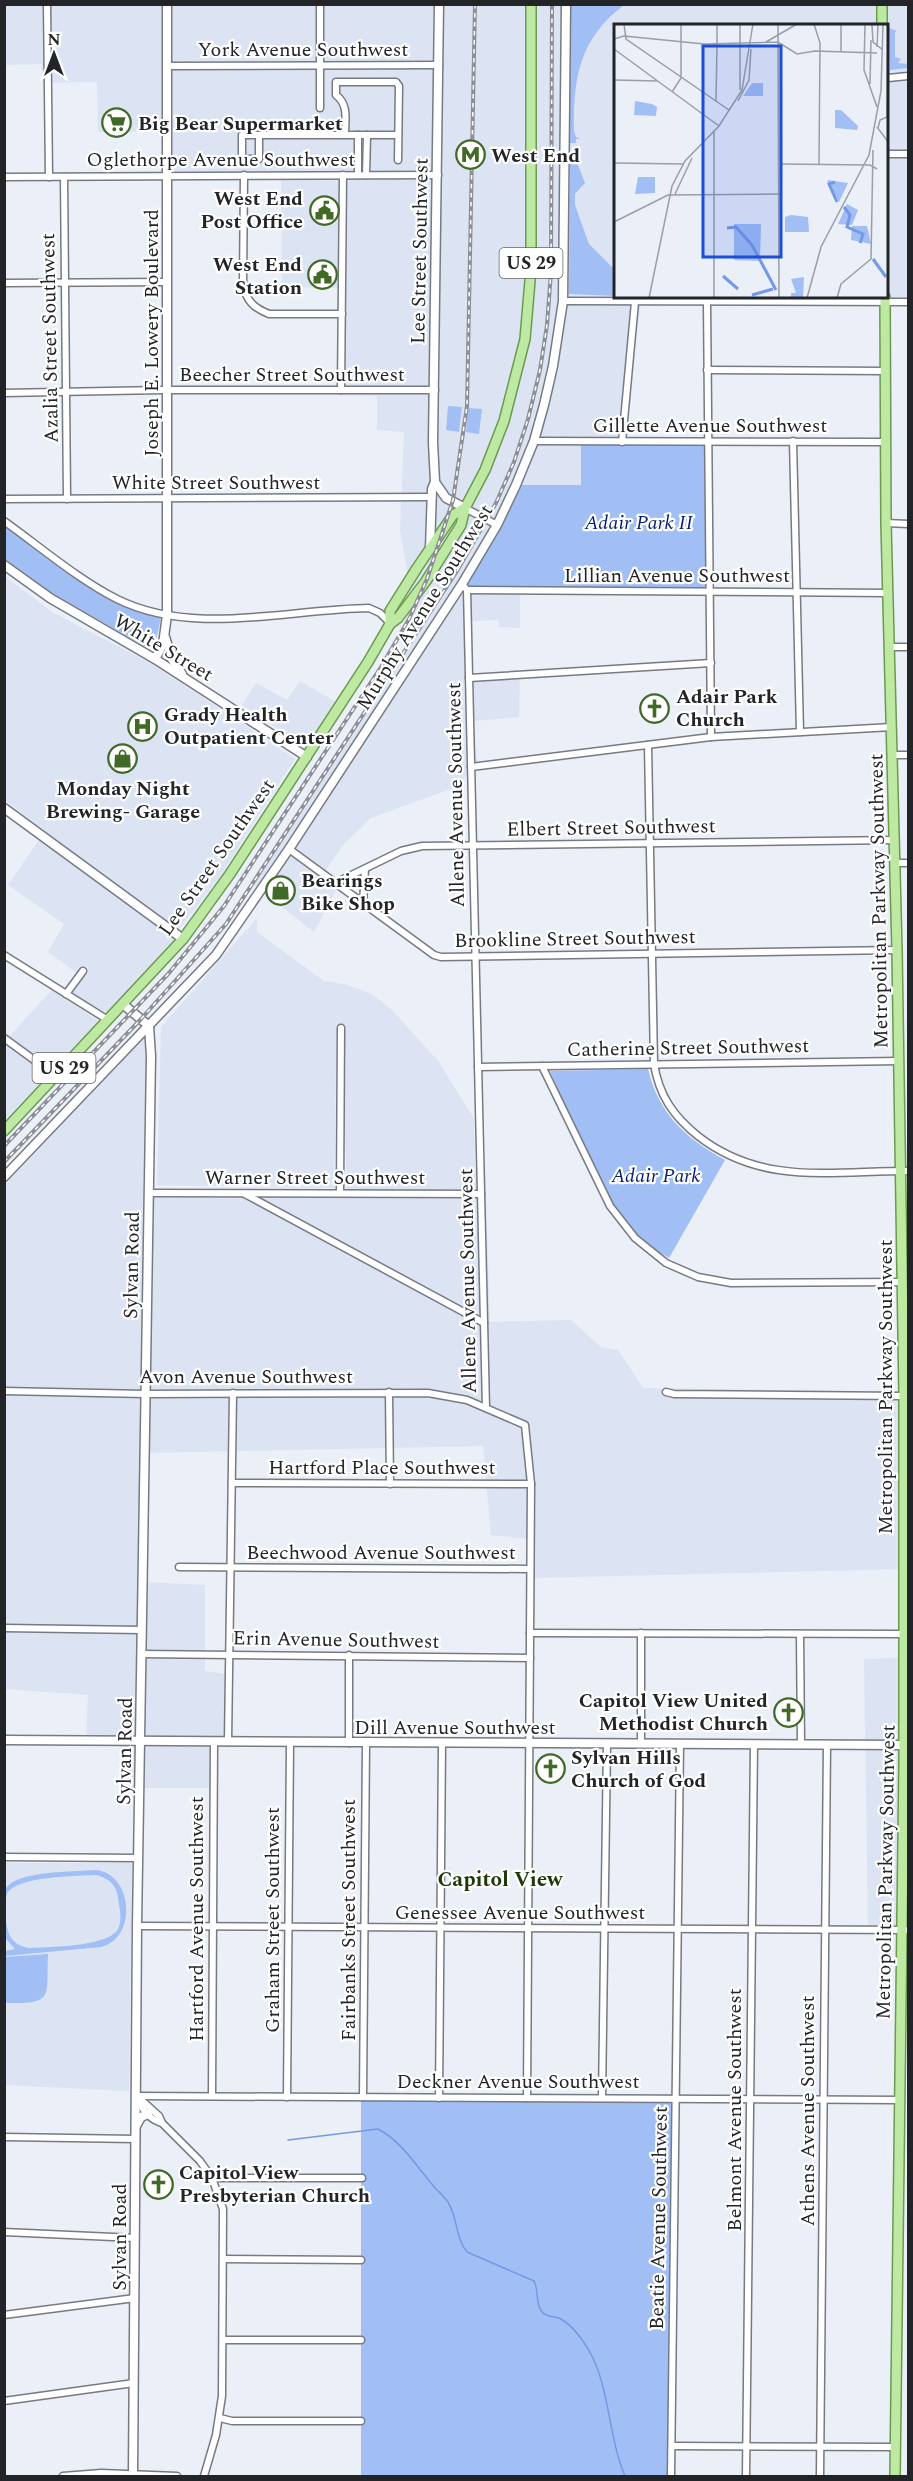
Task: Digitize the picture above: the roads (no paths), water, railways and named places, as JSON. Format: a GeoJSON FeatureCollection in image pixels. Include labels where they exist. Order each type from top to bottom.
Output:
{"type":"FeatureCollection","features":[{"type":"Feature","properties":{"kind":"main road","name":"US 29"},"geometry":{"type":"LineString","coordinates":[[390,624],[390,611],[394,604],[453,515],[465,508],[485,470],[504,421],[526,329],[531,269],[531,4]]}},
{"type":"Feature","properties":{"kind":"main road"},"geometry":{"type":"LineString","coordinates":[[882,4],[882,24]]}},
{"type":"Feature","properties":{"kind":"main road","name":"Metropolitan Parkway Southwest"},"geometry":{"type":"LineString","coordinates":[[885,299],[886,524],[899,1061],[904,1078],[905,1171],[903,1282],[906,1396],[904,1634],[907,1745],[906,1930],[900,2100],[895,2476]]}},
{"type":"Feature","properties":{"kind":"main road","name":"Lee Street Southwest"},"geometry":{"type":"LineString","coordinates":[[4,1131],[124,1005],[183,939],[236,865],[307,757],[390,624],[398,618],[426,581],[461,525],[465,508]]}},
{"type":"Feature","properties":{"kind":"street"},"geometry":{"type":"LineString","coordinates":[[47,4],[49,177]]}},
{"type":"Feature","properties":{"kind":"street","name":"Joseph E. Lowery Boulevard"},"geometry":{"type":"LineString","coordinates":[[155,659],[165,636],[166,615],[167,4]]}},
{"type":"Feature","properties":{"kind":"street"},"geometry":{"type":"LineString","coordinates":[[320,4],[320,108]]}},
{"type":"Feature","properties":{"kind":"street","name":"Lee Street Southwest"},"geometry":{"type":"LineString","coordinates":[[430,549],[429,497],[435,482],[433,442],[436,390],[439,4]]}},
{"type":"Feature","properties":{"kind":"street","name":"Murphy Avenue Southwest"},"geometry":{"type":"LineString","coordinates":[[4,1176],[216,955],[464,587],[497,525],[534,441],[553,371],[563,301],[566,4]]}},
{"type":"Feature","properties":{"kind":"street","name":"York Avenue Southwest"},"geometry":{"type":"LineString","coordinates":[[167,66],[439,64]]}},
{"type":"Feature","properties":{"kind":"street"},"geometry":{"type":"LineString","coordinates":[[889,78],[909,76]]}},
{"type":"Feature","properties":{"kind":"street"},"geometry":{"type":"LineString","coordinates":[[345,134],[346,108],[336,95],[336,82],[398,84],[398,160]]}},
{"type":"Feature","properties":{"kind":"street"},"geometry":{"type":"LineString","coordinates":[[259,135],[259,159],[242,159],[242,135],[345,134],[398,135]]}},
{"type":"Feature","properties":{"kind":"street"},"geometry":{"type":"LineString","coordinates":[[358,135],[362,175]]}},
{"type":"Feature","properties":{"kind":"street"},"geometry":{"type":"LineString","coordinates":[[362,175],[365,159],[370,154],[367,148],[367,135]]}},
{"type":"Feature","properties":{"kind":"street"},"geometry":{"type":"LineString","coordinates":[[889,154],[909,154]]}},
{"type":"Feature","properties":{"kind":"street"},"geometry":{"type":"LineString","coordinates":[[244,175],[243,284],[248,301],[258,310],[269,314],[342,314]]}},
{"type":"Feature","properties":{"kind":"street"},"geometry":{"type":"LineString","coordinates":[[341,390],[343,175]]}},
{"type":"Feature","properties":{"kind":"street","name":"Oglethorpe Avenue Southwest"},"geometry":{"type":"LineString","coordinates":[[4,177],[438,175]]}},
{"type":"Feature","properties":{"kind":"street","name":"Azalia Street Southwest"},"geometry":{"type":"LineString","coordinates":[[64,177],[67,499]]}},
{"type":"Feature","properties":{"kind":"street"},"geometry":{"type":"LineString","coordinates":[[4,283],[167,282]]}},
{"type":"Feature","properties":{"kind":"street"},"geometry":{"type":"LineString","coordinates":[[563,301],[707,302],[885,299],[909,302]]}},
{"type":"Feature","properties":{"kind":"street"},"geometry":{"type":"LineString","coordinates":[[622,442],[635,302]]}},
{"type":"Feature","properties":{"kind":"street"},"geometry":{"type":"LineString","coordinates":[[707,302],[711,736]]}},
{"type":"Feature","properties":{"kind":"street"},"geometry":{"type":"LineString","coordinates":[[707,370],[885,371]]}},
{"type":"Feature","properties":{"kind":"street","name":"Beecher Street Southwest"},"geometry":{"type":"LineString","coordinates":[[4,393],[167,390],[436,390]]}},
{"type":"Feature","properties":{"kind":"street","name":"Gillette Avenue Southwest"},"geometry":{"type":"LineString","coordinates":[[534,441],[886,442]]}},
{"type":"Feature","properties":{"kind":"street"},"geometry":{"type":"LineString","coordinates":[[793,441],[800,732]]}},
{"type":"Feature","properties":{"kind":"street"},"geometry":{"type":"LineString","coordinates":[[435,482],[446,498],[497,525]]}},
{"type":"Feature","properties":{"kind":"street","name":"White Street Southwest"},"geometry":{"type":"LineString","coordinates":[[4,499],[429,497]]}},
{"type":"Feature","properties":{"kind":"street"},"geometry":{"type":"LineString","coordinates":[[4,521],[104,592],[134,607],[166,615],[230,618],[291,616],[369,608],[380,613],[390,624]]}},
{"type":"Feature","properties":{"kind":"street"},"geometry":{"type":"LineString","coordinates":[[886,524],[909,524]]}},
{"type":"Feature","properties":{"kind":"street","name":"White Street"},"geometry":{"type":"LineString","coordinates":[[4,565],[50,598],[155,659],[307,757]]}},
{"type":"Feature","properties":{"kind":"street","name":"Lillian Avenue Southwest"},"geometry":{"type":"LineString","coordinates":[[464,587],[888,593]]}},
{"type":"Feature","properties":{"kind":"street","name":"Allene Avenue Southwest"},"geometry":{"type":"LineString","coordinates":[[464,587],[469,678],[486,1408],[525,1425],[531,1485],[530,1929],[527,2098]]}},
{"type":"Feature","properties":{"kind":"street"},"geometry":{"type":"LineString","coordinates":[[165,636],[172,659],[184,677]]}},
{"type":"Feature","properties":{"kind":"street"},"geometry":{"type":"LineString","coordinates":[[890,647],[909,647]]}},
{"type":"Feature","properties":{"kind":"street"},"geometry":{"type":"LineString","coordinates":[[469,678],[711,663]]}},
{"type":"Feature","properties":{"kind":"street"},"geometry":{"type":"LineString","coordinates":[[471,768],[711,736],[892,727]]}},
{"type":"Feature","properties":{"kind":"street"},"geometry":{"type":"LineString","coordinates":[[648,744],[654,1064],[661,1092],[677,1117],[705,1141],[738,1161],[762,1169],[787,1172],[905,1171]]}},
{"type":"Feature","properties":{"kind":"street"},"geometry":{"type":"LineString","coordinates":[[893,755],[909,755]]}},
{"type":"Feature","properties":{"kind":"street"},"geometry":{"type":"LineString","coordinates":[[4,808],[183,939]]}},
{"type":"Feature","properties":{"kind":"street","name":"Elbert Street Southwest"},"geometry":{"type":"LineString","coordinates":[[335,883],[412,847],[895,840]]}},
{"type":"Feature","properties":{"kind":"street","name":"Brookline Street Southwest"},"geometry":{"type":"LineString","coordinates":[[289,849],[434,956],[897,950]]}},
{"type":"Feature","properties":{"kind":"street"},"geometry":{"type":"LineString","coordinates":[[895,863],[909,863]]}},
{"type":"Feature","properties":{"kind":"street"},"geometry":{"type":"LineString","coordinates":[[363,904],[365,868]]}},
{"type":"Feature","properties":{"kind":"street"},"geometry":{"type":"LineString","coordinates":[[4,955],[109,1021]]}},
{"type":"Feature","properties":{"kind":"street"},"geometry":{"type":"LineString","coordinates":[[66,994],[83,971]]}},
{"type":"Feature","properties":{"kind":"street"},"geometry":{"type":"LineString","coordinates":[[124,1005],[149,1026]]}},
{"type":"Feature","properties":{"kind":"street","name":"Sylvan Road"},"geometry":{"type":"LineString","coordinates":[[133,2475],[137,1926],[151,1056],[149,1026]]}},
{"type":"Feature","properties":{"kind":"street"},"geometry":{"type":"LineString","coordinates":[[340,1193],[341,1028]]}},
{"type":"Feature","properties":{"kind":"street"},"geometry":{"type":"LineString","coordinates":[[4,1038],[56,1076]]}},
{"type":"Feature","properties":{"kind":"street","name":"Catherine Street Southwest"},"geometry":{"type":"LineString","coordinates":[[478,1067],[899,1061]]}},
{"type":"Feature","properties":{"kind":"street"},"geometry":{"type":"LineString","coordinates":[[542,1066],[610,1206],[635,1238],[666,1263],[698,1277],[731,1283],[903,1282]]}},
{"type":"Feature","properties":{"kind":"street","name":"Warner Street Southwest"},"geometry":{"type":"LineString","coordinates":[[149,1193],[481,1194]]}},
{"type":"Feature","properties":{"kind":"street"},"geometry":{"type":"LineString","coordinates":[[244,1193],[484,1323]]}},
{"type":"Feature","properties":{"kind":"street","name":"Avon Avenue Southwest"},"geometry":{"type":"LineString","coordinates":[[4,1392],[145,1394],[389,1392],[443,1395],[467,1400],[486,1408]]}},
{"type":"Feature","properties":{"kind":"street"},"geometry":{"type":"LineString","coordinates":[[389,1392],[390,1484]]}},
{"type":"Feature","properties":{"kind":"street"},"geometry":{"type":"LineString","coordinates":[[666,1392],[674,1394],[906,1396]]}},
{"type":"Feature","properties":{"kind":"street"},"geometry":{"type":"LineString","coordinates":[[228,1742],[233,1393]]}},
{"type":"Feature","properties":{"kind":"street","name":"Hartford Place Southwest"},"geometry":{"type":"LineString","coordinates":[[232,1483],[531,1485]]}},
{"type":"Feature","properties":{"kind":"street","name":"Beechwood Avenue Southwest"},"geometry":{"type":"LineString","coordinates":[[179,1567],[530,1569]]}},
{"type":"Feature","properties":{"kind":"street"},"geometry":{"type":"LineString","coordinates":[[4,1628],[142,1629]]}},
{"type":"Feature","properties":{"kind":"street"},"geometry":{"type":"LineString","coordinates":[[530,1633],[904,1634]]}},
{"type":"Feature","properties":{"kind":"street"},"geometry":{"type":"LineString","coordinates":[[641,1633],[641,1744]]}},
{"type":"Feature","properties":{"kind":"street"},"geometry":{"type":"LineString","coordinates":[[800,1634],[801,1745]]}},
{"type":"Feature","properties":{"kind":"street","name":"Erin Avenue Southwest"},"geometry":{"type":"LineString","coordinates":[[141,1654],[230,1653],[530,1659]]}},
{"type":"Feature","properties":{"kind":"street"},"geometry":{"type":"LineString","coordinates":[[349,1743],[350,1655]]}},
{"type":"Feature","properties":{"kind":"street","name":"Dill Avenue Southwest"},"geometry":{"type":"LineString","coordinates":[[4,1740],[907,1745]]}},
{"type":"Feature","properties":{"kind":"street","name":"Hartford Avenue Southwest"},"geometry":{"type":"LineString","coordinates":[[212,2096],[214,1742]]}},
{"type":"Feature","properties":{"kind":"street","name":"Graham Street Southwest"},"geometry":{"type":"LineString","coordinates":[[287,2097],[290,1743]]}},
{"type":"Feature","properties":{"kind":"street","name":"Fairbanks Street Southwest"},"geometry":{"type":"LineString","coordinates":[[363,2097],[366,1743]]}},
{"type":"Feature","properties":{"kind":"street"},"geometry":{"type":"LineString","coordinates":[[439,2098],[442,1743]]}},
{"type":"Feature","properties":{"kind":"street"},"geometry":{"type":"LineString","coordinates":[[602,2098],[606,1744]]}},
{"type":"Feature","properties":{"kind":"street","name":"Beatie Avenue Southwest"},"geometry":{"type":"LineString","coordinates":[[671,2476],[680,1744]]}},
{"type":"Feature","properties":{"kind":"street","name":"Belmont Avenue Southwest"},"geometry":{"type":"LineString","coordinates":[[746,2476],[754,1744]]}},
{"type":"Feature","properties":{"kind":"street","name":"Athens Avenue Southwest"},"geometry":{"type":"LineString","coordinates":[[820,2476],[827,1745]]}},
{"type":"Feature","properties":{"kind":"street"},"geometry":{"type":"LineString","coordinates":[[4,1857],[138,1858]]}},
{"type":"Feature","properties":{"kind":"street","name":"Genessee Avenue Southwest"},"geometry":{"type":"LineString","coordinates":[[137,1926],[906,1930]]}},
{"type":"Feature","properties":{"kind":"street"},"geometry":{"type":"LineString","coordinates":[[136,2096],[152,2113],[156,2121],[162,2122],[200,2161],[212,2178],[223,2209],[223,2340],[220,2418],[204,2476]]}},
{"type":"Feature","properties":{"kind":"street","name":"Deckner Avenue Southwest"},"geometry":{"type":"LineString","coordinates":[[136,2096],[900,2100]]}},
{"type":"Feature","properties":{"kind":"street"},"geometry":{"type":"LineString","coordinates":[[136,2126],[141,2118],[152,2113],[162,2096]]}},
{"type":"Feature","properties":{"kind":"street"},"geometry":{"type":"LineString","coordinates":[[4,2137],[136,2139]]}},
{"type":"Feature","properties":{"kind":"street"},"geometry":{"type":"LineString","coordinates":[[212,2178],[362,2178]]}},
{"type":"Feature","properties":{"kind":"street"},"geometry":{"type":"LineString","coordinates":[[4,2232],[135,2238]]}},
{"type":"Feature","properties":{"kind":"street"},"geometry":{"type":"LineString","coordinates":[[224,2259],[361,2260]]}},
{"type":"Feature","properties":{"kind":"street"},"geometry":{"type":"LineString","coordinates":[[4,2314],[135,2298]]}},
{"type":"Feature","properties":{"kind":"street"},"geometry":{"type":"LineString","coordinates":[[223,2340],[361,2340]]}},
{"type":"Feature","properties":{"kind":"street"},"geometry":{"type":"LineString","coordinates":[[4,2401],[134,2383]]}},
{"type":"Feature","properties":{"kind":"street"},"geometry":{"type":"LineString","coordinates":[[220,2418],[232,2421],[361,2421]]}},
{"type":"Feature","properties":{"kind":"street"},"geometry":{"type":"LineString","coordinates":[[672,2446],[895,2447]]}},
{"type":"Feature","properties":{"kind":"street"},"geometry":{"type":"LineString","coordinates":[[63,2476],[101,2473],[177,2476]]}},
{"type":"Feature","properties":{"kind":"waterway"},"geometry":{"type":"LineString","coordinates":[[288,2140],[378,2129],[403,2148],[448,2202],[460,2240],[467,2252],[534,2281],[538,2305],[542,2312],[564,2321],[582,2340],[598,2370],[625,2476]]}},
{"type":"Feature","properties":{"kind":"railway"},"geometry":{"type":"LineString","coordinates":[[4,1146],[169,973],[224,906],[381,667],[409,619],[427,579],[453,500],[467,406],[475,4]]}},
{"type":"Feature","properties":{"kind":"railway"},"geometry":{"type":"LineString","coordinates":[[4,1162],[141,1019],[226,924],[457,571],[496,503],[514,462],[528,419],[540,370],[547,325],[551,272],[552,4]]}},
{"type":"Feature","properties":{"kind":"place","name":"Big Bear Supermarket"},"geometry":{"type":"Point","coordinates":[117,123]}},
{"type":"Feature","properties":{"kind":"place","name":"West End"},"geometry":{"type":"Point","coordinates":[470,155]}},
{"type":"Feature","properties":{"kind":"place","name":"West End Post Office"},"geometry":{"type":"Point","coordinates":[324,210]}},
{"type":"Feature","properties":{"kind":"place","name":"West End Station"},"geometry":{"type":"Point","coordinates":[323,275]}},
{"type":"Feature","properties":{"kind":"place","name":"Adair Park Church"},"geometry":{"type":"Point","coordinates":[655,708]}},
{"type":"Feature","properties":{"kind":"place","name":"Grady Health Outpatient Center"},"geometry":{"type":"Point","coordinates":[143,726]}},
{"type":"Feature","properties":{"kind":"place","name":"Monday Night Brewing- Garage"},"geometry":{"type":"Point","coordinates":[123,758]}},
{"type":"Feature","properties":{"kind":"place","name":"Bearings Bike Shop"},"geometry":{"type":"Point","coordinates":[280,891]}},
{"type":"Feature","properties":{"kind":"place","name":"Capitol View United Methodist Church"},"geometry":{"type":"Point","coordinates":[789,1712]}},
{"type":"Feature","properties":{"kind":"place","name":"Sylvan Hills Church of God"},"geometry":{"type":"Point","coordinates":[550,1769]}},
{"type":"Feature","properties":{"kind":"place","name":"Capitol View Presbyterian Church"},"geometry":{"type":"Point","coordinates":[158,2184]}},
{"type":"Feature","properties":{"kind":"district","name":"Capitol View"},"geometry":{"type":"Point","coordinates":[500,1879]}},
{"type":"Feature","properties":{"kind":"park label","name":"Adair Park II"},"geometry":{"type":"Point","coordinates":[639,522]}},
{"type":"Feature","properties":{"kind":"park label","name":"Adair Park"},"geometry":{"type":"Point","coordinates":[656,1175]}}]}
